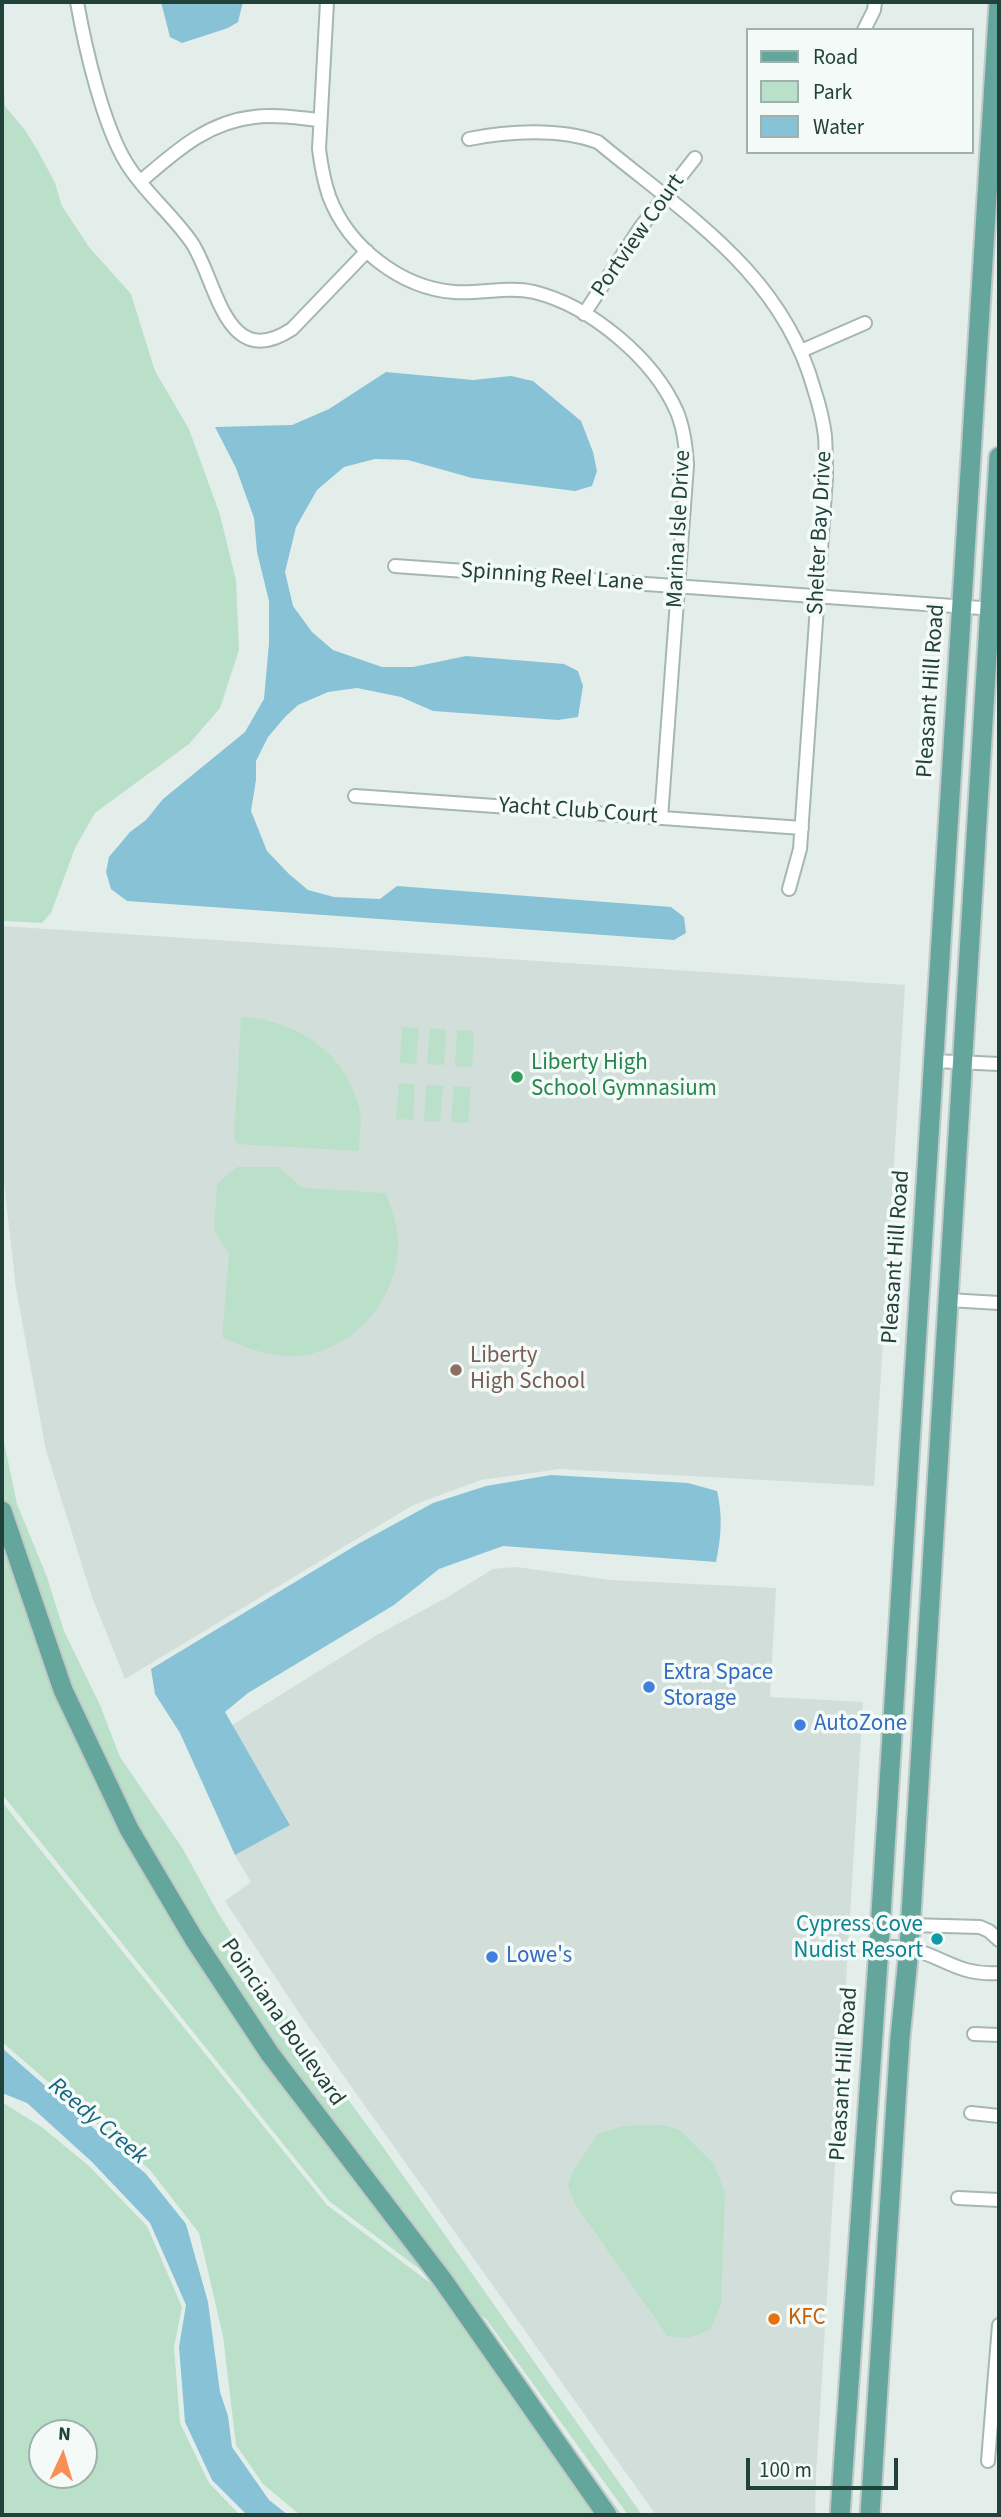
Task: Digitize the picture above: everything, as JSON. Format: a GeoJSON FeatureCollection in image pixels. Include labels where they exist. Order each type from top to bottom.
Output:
{"type":"FeatureCollection","features":[{"type":"Feature","properties":{"kind":"main road","name":"Pleasant Hill Road"},"geometry":{"type":"LineString","coordinates":[[840,2515],[879,1936],[961,608],[994,153],[999,2]]}},
{"type":"Feature","properties":{"kind":"main road"},"geometry":{"type":"LineString","coordinates":[[870,2515],[900,2038],[909,1948],[962,1063],[995,609],[999,457]]}},
{"type":"Feature","properties":{"kind":"main road"},"geometry":{"type":"LineString","coordinates":[[922,1247],[934,1280],[948,1300]]}},
{"type":"Feature","properties":{"kind":"main road","name":"Poinciana Boulevard"},"geometry":{"type":"LineString","coordinates":[[2,1511],[63,1690],[130,1829],[194,1939],[270,2054],[442,2279],[607,2515]]}},
{"type":"Feature","properties":{"kind":"street"},"geometry":{"type":"LineString","coordinates":[[77,2],[106,118],[116,143],[128,166],[173,217],[204,262],[227,321],[236,331],[250,339],[279,337],[292,329],[367,251]]}},
{"type":"Feature","properties":{"kind":"street","name":"Marina Isle Drive"},"geometry":{"type":"LineString","coordinates":[[327,2],[319,149],[322,173],[330,198],[356,242],[396,274],[439,290],[533,292],[567,303],[633,350],[649,366],[666,389],[678,415],[685,441],[687,465],[661,818]]}},
{"type":"Feature","properties":{"kind":"street"},"geometry":{"type":"LineString","coordinates":[[865,28],[874,10],[874,2]]}},
{"type":"Feature","properties":{"kind":"street"},"geometry":{"type":"LineString","coordinates":[[141,181],[178,149],[222,123],[272,116],[320,120]]}},
{"type":"Feature","properties":{"kind":"street","name":"Shelter Bay Drive"},"geometry":{"type":"LineString","coordinates":[[469,139],[502,132],[586,138],[598,142],[743,263],[770,295],[801,351],[825,434],[826,478],[802,828],[800,849],[789,889]]}},
{"type":"Feature","properties":{"kind":"street","name":"Portview Court"},"geometry":{"type":"LineString","coordinates":[[584,314],[640,229],[695,158]]}},
{"type":"Feature","properties":{"kind":"street"},"geometry":{"type":"LineString","coordinates":[[801,351],[864,323]]}},
{"type":"Feature","properties":{"kind":"street","name":"Spinning Reel Lane"},"geometry":{"type":"LineString","coordinates":[[395,566],[995,609]]}},
{"type":"Feature","properties":{"kind":"street","name":"Yacht Club Court"},"geometry":{"type":"LineString","coordinates":[[355,796],[802,828]]}},
{"type":"Feature","properties":{"kind":"street"},"geometry":{"type":"LineString","coordinates":[[933,1061],[999,1064]]}},
{"type":"Feature","properties":{"kind":"street"},"geometry":{"type":"LineString","coordinates":[[948,1300],[999,1303]]}},
{"type":"Feature","properties":{"kind":"street"},"geometry":{"type":"LineString","coordinates":[[879,1936],[910,1925],[980,1927],[999,1940]]}},
{"type":"Feature","properties":{"kind":"street"},"geometry":{"type":"LineString","coordinates":[[879,1936],[960,1969],[995,1973],[999,1961]]}},
{"type":"Feature","properties":{"kind":"street"},"geometry":{"type":"LineString","coordinates":[[974,2034],[999,2035]]}},
{"type":"Feature","properties":{"kind":"street"},"geometry":{"type":"LineString","coordinates":[[971,2113],[999,2116]]}},
{"type":"Feature","properties":{"kind":"street"},"geometry":{"type":"LineString","coordinates":[[958,2198],[999,2200]]}},
{"type":"Feature","properties":{"kind":"street"},"geometry":{"type":"LineString","coordinates":[[988,2461],[999,2325]]}},
{"type":"Feature","properties":{"kind":"shaded area","name":"Liberty High School"},"geometry":{"type":"Polygon","coordinates":[[[2,926],[905,985],[874,1486],[560,1469],[481,1480],[413,1505],[125,1679],[92,1597],[46,1450],[16,1289],[2,1164],[2,926]]]}},
{"type":"Feature","properties":{"kind":"shaded area"},"geometry":{"type":"Polygon","coordinates":[[[516,1567],[611,1580],[776,1588],[770,1697],[863,1702],[815,2515],[656,2515],[299,2013],[225,1901],[251,1882],[235,1855],[290,1824],[232,1725],[377,1635],[493,1569],[516,1567]],[[665,2125],[568,2186],[574,2203],[667,2336],[714,2164],[680,2130],[665,2125]]]}},
{"type":"Feature","properties":{"kind":"green space"},"geometry":{"type":"Polygon","coordinates":[[[2,54],[5,106],[38,151],[55,183],[62,206],[89,247],[131,294],[155,371],[189,429],[220,515],[236,580],[239,650],[220,708],[189,744],[95,813],[75,848],[51,913],[42,923],[2,921],[2,54]]]}},
{"type":"Feature","properties":{"kind":"green space"},"geometry":{"type":"Polygon","coordinates":[[[241,1017],[261,1019],[300,1033],[332,1057],[345,1073],[360,1112],[359,1151],[238,1144],[234,1138],[241,1017]]]}},
{"type":"Feature","properties":{"kind":"green space"},"geometry":{"type":"Polygon","coordinates":[[[402,1027],[419,1028],[416,1064],[400,1063],[402,1027]]]}},
{"type":"Feature","properties":{"kind":"green space"},"geometry":{"type":"Polygon","coordinates":[[[430,1028],[446,1030],[444,1065],[427,1064],[430,1028]]]}},
{"type":"Feature","properties":{"kind":"green space"},"geometry":{"type":"Polygon","coordinates":[[[457,1030],[474,1031],[472,1067],[455,1066],[457,1030]]]}},
{"type":"Feature","properties":{"kind":"green space"},"geometry":{"type":"Polygon","coordinates":[[[399,1083],[415,1084],[413,1120],[396,1119],[399,1083]]]}},
{"type":"Feature","properties":{"kind":"green space"},"geometry":{"type":"Polygon","coordinates":[[[426,1085],[443,1086],[440,1122],[424,1121],[426,1085]]]}},
{"type":"Feature","properties":{"kind":"green space"},"geometry":{"type":"Polygon","coordinates":[[[454,1086],[471,1087],[468,1123],[451,1122],[454,1086]]]}},
{"type":"Feature","properties":{"kind":"green space"},"geometry":{"type":"Polygon","coordinates":[[[237,1167],[278,1167],[303,1188],[385,1193],[398,1239],[392,1278],[385,1296],[374,1312],[346,1339],[310,1354],[287,1356],[254,1350],[222,1337],[229,1254],[214,1231],[217,1184],[237,1167]]]}},
{"type":"Feature","properties":{"kind":"green space"},"geometry":{"type":"Polygon","coordinates":[[[2,1432],[17,1504],[47,1577],[64,1631],[100,1705],[120,1757],[183,1849],[258,1977],[383,2147],[642,2515],[628,2515],[486,2319],[329,2201],[2,1794],[2,1432]]]}},
{"type":"Feature","properties":{"kind":"green space"},"geometry":{"type":"Polygon","coordinates":[[[2,1802],[327,2205],[483,2323],[622,2515],[300,2515],[263,2484],[236,2445],[223,2336],[199,2233],[150,2170],[2,2042],[2,1802]]]}},
{"type":"Feature","properties":{"kind":"green space"},"geometry":{"type":"Polygon","coordinates":[[[2,2102],[43,2128],[89,2166],[147,2226],[182,2307],[174,2347],[180,2423],[209,2483],[240,2515],[2,2515],[2,2102]]]}},
{"type":"Feature","properties":{"kind":"green space"},"geometry":{"type":"Polygon","coordinates":[[[665,2125],[680,2130],[714,2164],[725,2193],[721,2305],[710,2330],[687,2338],[667,2336],[574,2203],[568,2186],[573,2171],[598,2134],[622,2126],[665,2125]]]}},
{"type":"Feature","properties":{"kind":"water"},"geometry":{"type":"Polygon","coordinates":[[[161,2],[243,2],[238,22],[228,28],[182,43],[170,37],[161,2]]]}},
{"type":"Feature","properties":{"kind":"water"},"geometry":{"type":"Polygon","coordinates":[[[386,372],[473,380],[511,376],[533,381],[581,421],[597,471],[592,486],[575,491],[472,478],[408,460],[375,459],[344,467],[317,490],[296,527],[285,572],[293,606],[312,632],[333,650],[382,667],[413,667],[466,656],[564,664],[578,671],[583,686],[578,717],[558,720],[433,711],[401,697],[357,688],[328,692],[298,705],[285,717],[268,737],[256,761],[251,811],[267,851],[308,890],[334,897],[380,899],[397,886],[671,907],[684,917],[686,933],[674,940],[127,901],[111,889],[106,872],[109,857],[163,799],[245,732],[264,699],[269,643],[269,601],[257,552],[254,518],[236,468],[215,427],[292,425],[329,409],[386,372]]]}},
{"type":"Feature","properties":{"kind":"water"},"geometry":{"type":"Polygon","coordinates":[[[551,1475],[688,1483],[717,1491],[721,1527],[716,1562],[503,1546],[439,1569],[394,1605],[248,1693],[225,1712],[290,1825],[235,1855],[180,1733],[155,1694],[151,1669],[358,1544],[433,1503],[486,1486],[551,1475]]]}},
{"type":"Feature","properties":{"kind":"water"},"geometry":{"type":"Polygon","coordinates":[[[2,2048],[146,2174],[186,2224],[208,2302],[220,2392],[228,2416],[232,2447],[269,2500],[288,2515],[247,2515],[212,2480],[185,2422],[179,2347],[186,2305],[150,2223],[92,2162],[27,2103],[2,2093],[2,2048]]]}},
{"type":"Feature","properties":{"kind":"place","name":"Liberty High School Gymnasium"},"geometry":{"type":"Point","coordinates":[517,1077]}},
{"type":"Feature","properties":{"kind":"place","name":"Liberty High School"},"geometry":{"type":"Point","coordinates":[456,1370]}},
{"type":"Feature","properties":{"kind":"place","name":"Extra Space Storage"},"geometry":{"type":"Point","coordinates":[649,1687]}},
{"type":"Feature","properties":{"kind":"place","name":"AutoZone"},"geometry":{"type":"Point","coordinates":[800,1725]}},
{"type":"Feature","properties":{"kind":"place","name":"Cypress Cove Nudist Resort"},"geometry":{"type":"Point","coordinates":[937,1939]}},
{"type":"Feature","properties":{"kind":"place","name":"Lowe's"},"geometry":{"type":"Point","coordinates":[492,1957]}},
{"type":"Feature","properties":{"kind":"place","name":"KFC"},"geometry":{"type":"Point","coordinates":[774,2319]}},
{"type":"Feature","properties":{"kind":"water label","name":"Reedy Creek"},"geometry":{"type":"Point","coordinates":[97,2122]}}]}
